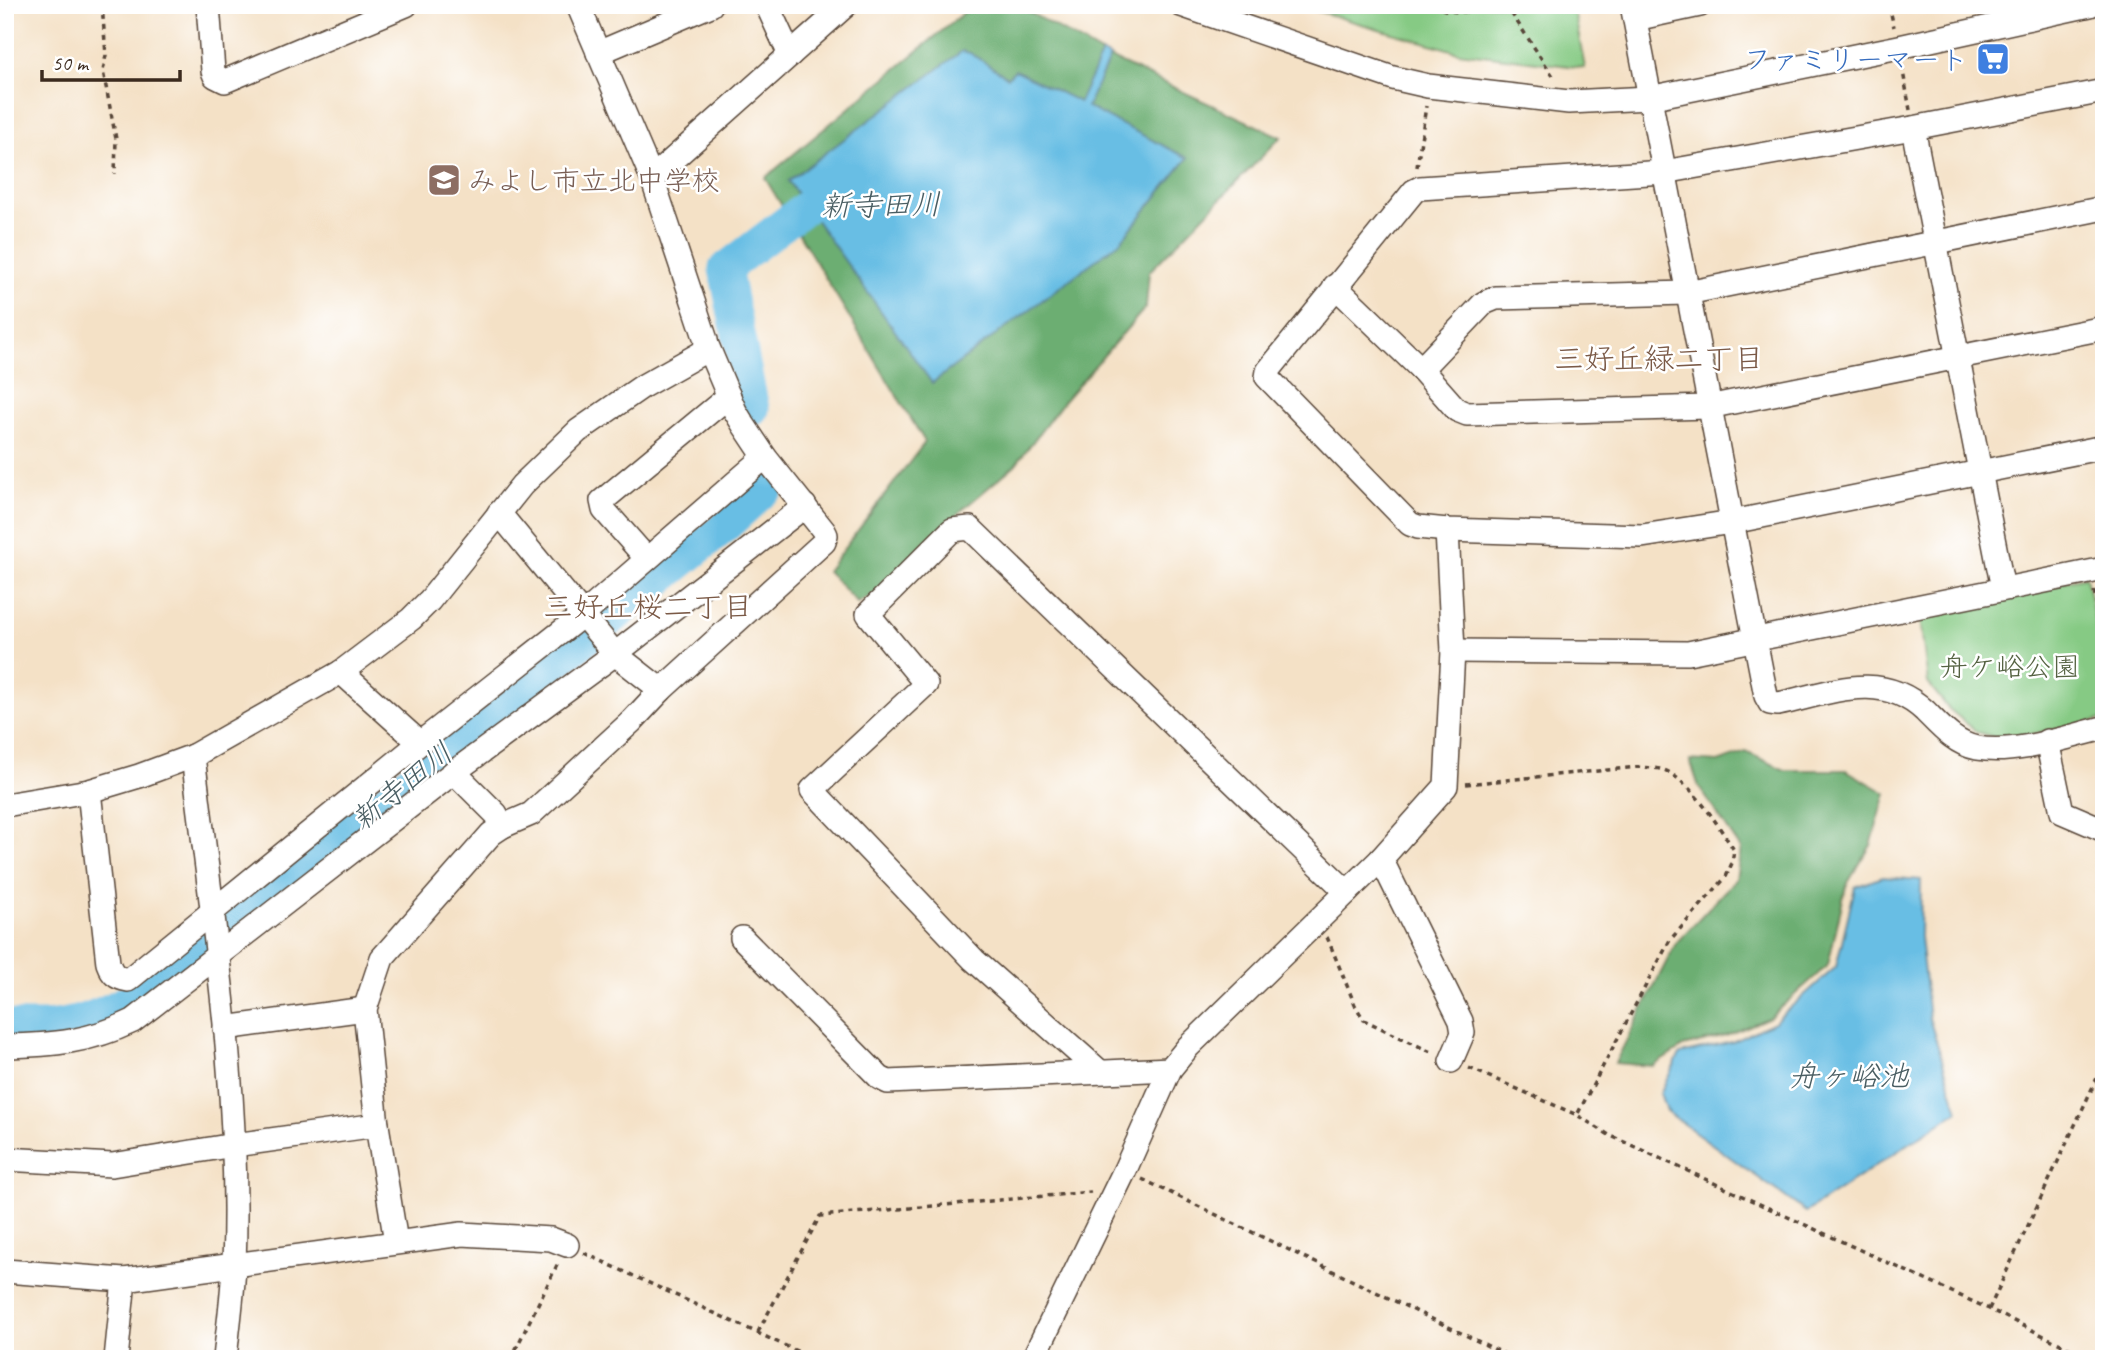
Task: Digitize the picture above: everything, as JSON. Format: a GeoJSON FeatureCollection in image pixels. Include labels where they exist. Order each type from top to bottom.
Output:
{"type":"FeatureCollection","features":[{"type":"Feature","properties":{"kind":"street"},"geometry":{"type":"LineString","coordinates":[[208,5],[213,71],[215,76],[225,81],[406,5]]}},
{"type":"Feature","properties":{"kind":"street"},"geometry":{"type":"LineString","coordinates":[[396,1242],[377,1125],[365,1009],[382,958],[491,834],[502,826],[531,814],[632,721],[661,690],[822,545],[826,535],[765,457],[735,411],[707,345],[652,178],[578,5]]}},
{"type":"Feature","properties":{"kind":"street"},"geometry":{"type":"LineString","coordinates":[[598,52],[711,5]]}},
{"type":"Feature","properties":{"kind":"street"},"geometry":{"type":"LineString","coordinates":[[767,5],[790,55]]}},
{"type":"Feature","properties":{"kind":"street"},"geometry":{"type":"LineString","coordinates":[[652,178],[846,5]]}},
{"type":"Feature","properties":{"kind":"street"},"geometry":{"type":"LineString","coordinates":[[1181,5],[1404,81],[1569,102],[1649,98],[2090,5]]}},
{"type":"Feature","properties":{"kind":"street"},"geometry":{"type":"LineString","coordinates":[[1700,5],[1633,12],[1766,696],[1770,703],[1778,704],[1879,686],[1908,697],[1958,741],[1975,748],[1994,750],[2104,728]]}},
{"type":"Feature","properties":{"kind":"street"},"geometry":{"type":"LineString","coordinates":[[2104,91],[1664,172],[1426,187],[1413,191],[1268,371],[1267,377],[1410,524],[1447,530],[1642,536],[1732,522],[2104,447]]}},
{"type":"Feature","properties":{"kind":"street"},"geometry":{"type":"LineString","coordinates":[[1913,128],[2003,589]]}},
{"type":"Feature","properties":{"kind":"street"},"geometry":{"type":"LineString","coordinates":[[1421,369],[1484,303],[1496,298],[1687,293],[2104,208]]}},
{"type":"Feature","properties":{"kind":"street"},"geometry":{"type":"LineString","coordinates":[[1335,286],[1421,369],[1457,410],[1468,414],[1708,407],[2104,328]]}},
{"type":"Feature","properties":{"kind":"street"},"geometry":{"type":"LineString","coordinates":[[5,805],[89,791],[193,756],[341,672],[411,619],[430,600],[499,513],[550,456],[578,431],[643,386],[701,355],[707,345]]}},
{"type":"Feature","properties":{"kind":"street"},"geometry":{"type":"LineString","coordinates":[[647,559],[604,510],[602,501],[729,396]]}},
{"type":"Feature","properties":{"kind":"street"},"geometry":{"type":"LineString","coordinates":[[89,791],[108,963],[112,974],[119,979],[128,980],[584,614],[765,457]]}},
{"type":"Feature","properties":{"kind":"street"},"geometry":{"type":"LineString","coordinates":[[5,1046],[52,1045],[114,1030],[133,1021],[454,772],[615,654],[805,506]]}},
{"type":"Feature","properties":{"kind":"street"},"geometry":{"type":"LineString","coordinates":[[499,513],[615,654],[661,690]]}},
{"type":"Feature","properties":{"kind":"street"},"geometry":{"type":"LineString","coordinates":[[1099,1071],[974,960],[812,790],[926,684],[868,614],[952,530],[970,528],[1347,892]]}},
{"type":"Feature","properties":{"kind":"street"},"geometry":{"type":"LineString","coordinates":[[1033,1359],[1170,1069],[1188,1047],[1381,859],[1446,786],[1453,651],[1447,530]]}},
{"type":"Feature","properties":{"kind":"street"},"geometry":{"type":"LineString","coordinates":[[1453,651],[1688,653],[2097,570]]}},
{"type":"Feature","properties":{"kind":"street"},"geometry":{"type":"LineString","coordinates":[[341,672],[420,743]]}},
{"type":"Feature","properties":{"kind":"street"},"geometry":{"type":"LineString","coordinates":[[2046,741],[2062,812],[2104,830]]}},
{"type":"Feature","properties":{"kind":"street"},"geometry":{"type":"LineString","coordinates":[[193,756],[218,957],[233,1145],[234,1264],[225,1359]]}},
{"type":"Feature","properties":{"kind":"street"},"geometry":{"type":"LineString","coordinates":[[454,772],[496,814],[502,826]]}},
{"type":"Feature","properties":{"kind":"street"},"geometry":{"type":"LineString","coordinates":[[1381,859],[1461,1021],[1463,1032],[1451,1061]]}},
{"type":"Feature","properties":{"kind":"street"},"geometry":{"type":"LineString","coordinates":[[742,938],[888,1082],[1170,1069]]}},
{"type":"Feature","properties":{"kind":"street"},"geometry":{"type":"LineString","coordinates":[[225,1028],[365,1009]]}},
{"type":"Feature","properties":{"kind":"street"},"geometry":{"type":"LineString","coordinates":[[5,1159],[112,1164],[377,1125]]}},
{"type":"Feature","properties":{"kind":"street"},"geometry":{"type":"LineString","coordinates":[[5,1271],[124,1280],[480,1233],[551,1239],[566,1245]]}},
{"type":"Feature","properties":{"kind":"street"},"geometry":{"type":"LineString","coordinates":[[116,1359],[124,1280]]}},
{"type":"Feature","properties":{"kind":"path"},"geometry":{"type":"LineString","coordinates":[[102,5],[106,55],[103,71],[116,139],[116,174]]}},
{"type":"Feature","properties":{"kind":"path"},"geometry":{"type":"LineString","coordinates":[[1433,5],[1442,10],[1473,12],[1504,5],[1569,102]]}},
{"type":"Feature","properties":{"kind":"path"},"geometry":{"type":"LineString","coordinates":[[1899,47],[1913,128]]}},
{"type":"Feature","properties":{"kind":"path"},"geometry":{"type":"LineString","coordinates":[[1413,191],[1424,126]]}},
{"type":"Feature","properties":{"kind":"path"},"geometry":{"type":"LineString","coordinates":[[2097,570],[2104,639]]}},
{"type":"Feature","properties":{"kind":"path"},"geometry":{"type":"LineString","coordinates":[[1446,786],[1637,767],[1658,769],[1670,773],[1707,807],[1734,850],[1726,877],[1670,940],[1577,1115]]}},
{"type":"Feature","properties":{"kind":"path"},"geometry":{"type":"LineString","coordinates":[[1320,919],[1364,1020],[1577,1115],[1608,1135],[1989,1308],[2091,1359]]}},
{"type":"Feature","properties":{"kind":"path"},"geometry":{"type":"LineString","coordinates":[[1989,1308],[2104,1063]]}},
{"type":"Feature","properties":{"kind":"path"},"geometry":{"type":"LineString","coordinates":[[758,1332],[820,1216],[1119,1180],[1516,1359]]}},
{"type":"Feature","properties":{"kind":"path"},"geometry":{"type":"LineString","coordinates":[[511,1359],[566,1245],[814,1359]]}},
{"type":"Feature","properties":{"kind":"green space"},"geometry":{"type":"Polygon","coordinates":[[[973,5],[1017,5],[1106,56],[1281,137],[1149,272],[1146,307],[1064,401],[1015,465],[962,510],[882,591],[857,603],[827,571],[925,442],[765,178],[973,5]]]}},
{"type":"Feature","properties":{"kind":"green space"},"geometry":{"type":"Polygon","coordinates":[[[1296,5],[1573,5],[1585,68],[1458,52],[1296,5]]]}},
{"type":"Feature","properties":{"kind":"green space","name":"舟ケ峪公園"},"geometry":{"type":"Polygon","coordinates":[[[2086,577],[2104,666],[2104,719],[2004,740],[1977,732],[1949,709],[1928,683],[1919,611],[2086,577]]]}},
{"type":"Feature","properties":{"kind":"green space"},"geometry":{"type":"Polygon","coordinates":[[[1746,752],[1785,770],[1846,770],[1886,793],[1871,845],[1846,886],[1828,965],[1770,1017],[1726,1036],[1683,1047],[1653,1066],[1615,1063],[1676,943],[1736,879],[1741,849],[1699,787],[1690,760],[1718,762],[1746,752]]]}},
{"type":"Feature","properties":{"kind":"water"},"geometry":{"type":"Polygon","coordinates":[[[962,51],[970,53],[1008,77],[1015,70],[1079,102],[1102,53],[1110,57],[1087,107],[1188,158],[1121,241],[932,383],[788,181],[962,51]]]}},
{"type":"Feature","properties":{"kind":"water","name":"舟ヶ峪池"},"geometry":{"type":"Polygon","coordinates":[[[1882,877],[1921,880],[1920,937],[1929,1018],[1958,1111],[1806,1212],[1666,1111],[1660,1093],[1680,1054],[1732,1042],[1774,1022],[1836,967],[1855,887],[1882,877]]]}},
{"type":"Feature","properties":{"kind":"waterway","name":"新寺田川"},"geometry":{"type":"LineString","coordinates":[[753,409],[725,269],[814,201],[849,202]]}},
{"type":"Feature","properties":{"kind":"waterway","name":"新寺田川"},"geometry":{"type":"LineString","coordinates":[[5,1026],[49,1027],[81,1021],[118,1006],[152,986],[620,612],[722,529],[769,486]]}},
{"type":"Feature","properties":{"kind":"place","name":"ファミリーマート"},"geometry":{"type":"Point","coordinates":[1993,59]}},
{"type":"Feature","properties":{"kind":"place","name":"みよし市立北中学校"},"geometry":{"type":"Point","coordinates":[444,180]}},
{"type":"Feature","properties":{"kind":"district","name":"三好丘緑二丁目"},"geometry":{"type":"Point","coordinates":[1659,359]}},
{"type":"Feature","properties":{"kind":"district","name":"三好丘桜二丁目"},"geometry":{"type":"Point","coordinates":[648,607]}}]}
